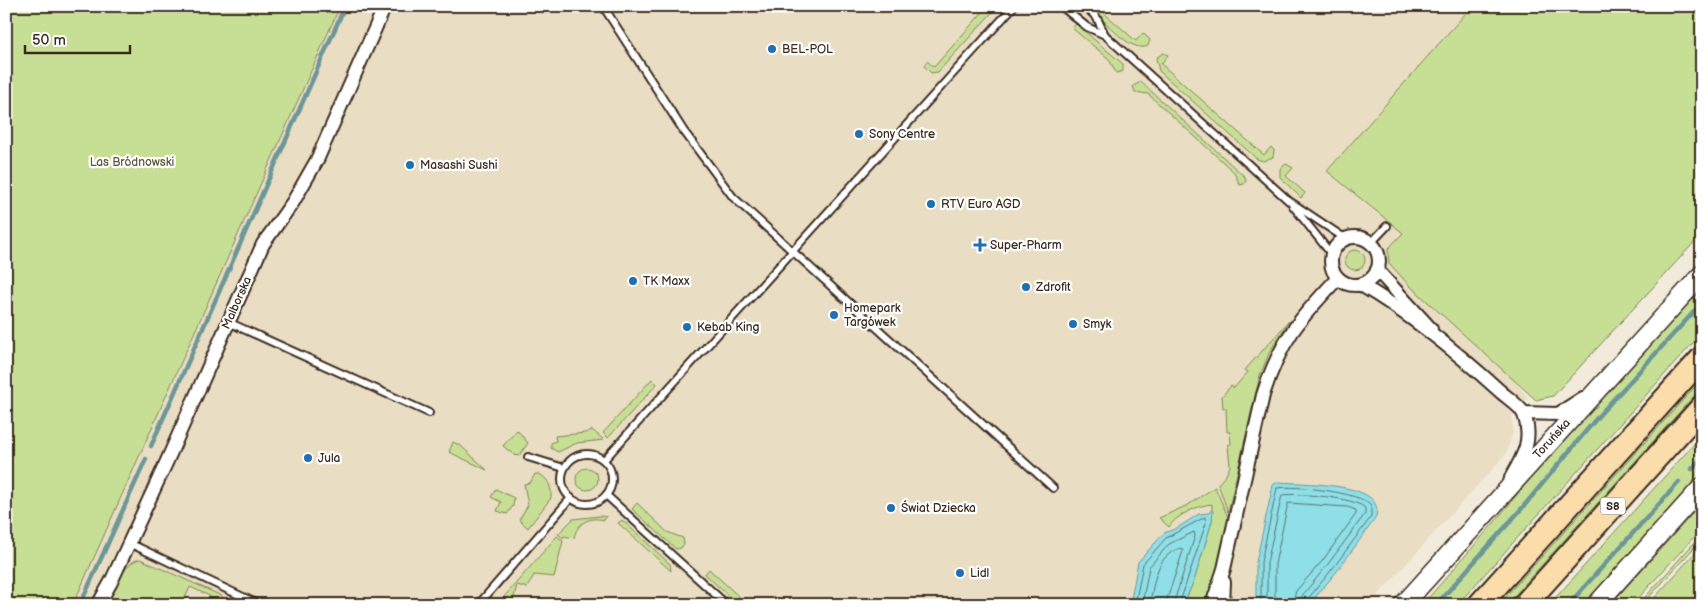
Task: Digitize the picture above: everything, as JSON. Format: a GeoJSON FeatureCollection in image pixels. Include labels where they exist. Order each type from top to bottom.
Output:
{"type":"FeatureCollection","features":[{"type":"Feature","properties":{"kind":"highway","name":"S8"},"geometry":{"type":"LineString","coordinates":[[1479,605],[1702,358]]}},
{"type":"Feature","properties":{"kind":"highway","name":"S8"},"geometry":{"type":"LineString","coordinates":[[1524,605],[1702,406]]}},
{"type":"Feature","properties":{"kind":"main road","name":"Toruńska"},"geometry":{"type":"LineString","coordinates":[[1403,605],[1702,274]]}},
{"type":"Feature","properties":{"kind":"main road"},"geometry":{"type":"LineString","coordinates":[[1596,605],[1702,488]]}},
{"type":"Feature","properties":{"kind":"street","name":"Malborska"},"geometry":{"type":"LineString","coordinates":[[98,605],[129,543],[263,244],[293,202],[316,160],[385,6]]}},
{"type":"Feature","properties":{"kind":"street"},"geometry":{"type":"LineString","coordinates":[[1361,285],[1371,279],[1378,270],[1378,256],[1371,243],[1361,238],[1346,239],[1337,245],[1332,255],[1332,269],[1338,278],[1348,284],[1361,285],[1382,297],[1416,324],[1435,335],[1524,413],[1529,436],[1524,452],[1499,497]]}},
{"type":"Feature","properties":{"kind":"street"},"geometry":{"type":"LineString","coordinates":[[1378,270],[1423,319],[1435,335]]}},
{"type":"Feature","properties":{"kind":"street"},"geometry":{"type":"LineString","coordinates":[[1212,605],[1224,570],[1263,395],[1278,354],[1298,322],[1338,278]]}},
{"type":"Feature","properties":{"kind":"street"},"geometry":{"type":"LineString","coordinates":[[1524,413],[1558,414],[1575,405],[1601,384]]}},
{"type":"Feature","properties":{"kind":"street"},"geometry":{"type":"LineString","coordinates":[[1223,605],[1224,570]]}},
{"type":"Feature","properties":{"kind":"lane"},"geometry":{"type":"LineString","coordinates":[[603,6],[683,130],[734,197],[1053,488]]}},
{"type":"Feature","properties":{"kind":"lane"},"geometry":{"type":"LineString","coordinates":[[604,460],[1014,6]]}},
{"type":"Feature","properties":{"kind":"lane"},"geometry":{"type":"LineString","coordinates":[[1061,6],[1087,27],[1105,36],[1289,200],[1346,239]]}},
{"type":"Feature","properties":{"kind":"lane"},"geometry":{"type":"LineString","coordinates":[[1085,6],[1097,18],[1105,36]]}},
{"type":"Feature","properties":{"kind":"lane"},"geometry":{"type":"LineString","coordinates":[[1289,200],[1332,255]]}},
{"type":"Feature","properties":{"kind":"lane"},"geometry":{"type":"LineString","coordinates":[[1371,243],[1387,226]]}},
{"type":"Feature","properties":{"kind":"lane"},"geometry":{"type":"LineString","coordinates":[[228,322],[429,413]]}},
{"type":"Feature","properties":{"kind":"lane"},"geometry":{"type":"LineString","coordinates":[[580,454],[589,454],[604,460],[612,476],[611,485],[606,495],[594,503],[586,504],[571,498],[562,483],[564,468],[569,461],[580,454]]}},
{"type":"Feature","properties":{"kind":"lane"},"geometry":{"type":"LineString","coordinates":[[528,457],[564,468]]}},
{"type":"Feature","properties":{"kind":"lane"},"geometry":{"type":"LineString","coordinates":[[606,495],[727,605]]}},
{"type":"Feature","properties":{"kind":"lane"},"geometry":{"type":"LineString","coordinates":[[478,605],[571,498]]}},
{"type":"Feature","properties":{"kind":"lane"},"geometry":{"type":"LineString","coordinates":[[129,543],[260,605]]}},
{"type":"Feature","properties":{"kind":"shaded area","name":"Homepark Targówek"},"geometry":{"type":"Polygon","coordinates":[[[340,6],[1472,6],[1327,171],[1403,233],[1528,398],[1512,415],[1513,433],[1506,454],[1369,605],[65,605],[76,598],[340,6]]]}},
{"type":"Feature","properties":{"kind":"green space","name":"Las Bródnowski"},"geometry":{"type":"Polygon","coordinates":[[[6,6],[340,6],[76,598],[65,605],[6,605],[6,6]]]}},
{"type":"Feature","properties":{"kind":"green space"},"geometry":{"type":"Polygon","coordinates":[[[988,6],[998,6],[938,72],[931,73],[924,66],[927,61],[934,67],[988,6]]]}},
{"type":"Feature","properties":{"kind":"green space"},"geometry":{"type":"Polygon","coordinates":[[[1094,6],[1110,6],[1104,13],[1136,41],[1143,33],[1150,40],[1148,46],[1141,47],[1126,41],[1092,8],[1094,6]]]}},
{"type":"Feature","properties":{"kind":"green space"},"geometry":{"type":"Polygon","coordinates":[[[1472,6],[1702,6],[1702,234],[1553,396],[1536,400],[1408,284],[1389,263],[1388,249],[1403,233],[1327,171],[1472,6]]]}},
{"type":"Feature","properties":{"kind":"green space"},"geometry":{"type":"Polygon","coordinates":[[[1076,24],[1123,64],[1123,71],[1116,73],[1109,59],[1072,28],[1076,24]]]}},
{"type":"Feature","properties":{"kind":"green space"},"geometry":{"type":"Polygon","coordinates":[[[1163,53],[1168,55],[1161,64],[1264,155],[1271,147],[1274,150],[1273,157],[1263,161],[1257,159],[1159,71],[1156,58],[1163,53]]]}},
{"type":"Feature","properties":{"kind":"green space"},"geometry":{"type":"Polygon","coordinates":[[[1141,82],[1245,177],[1246,181],[1244,184],[1240,185],[1234,172],[1148,94],[1135,92],[1133,86],[1141,82]]]}},
{"type":"Feature","properties":{"kind":"green space"},"geometry":{"type":"Polygon","coordinates":[[[1286,164],[1293,168],[1286,176],[1305,193],[1301,198],[1280,177],[1280,169],[1286,164]]]}},
{"type":"Feature","properties":{"kind":"green space"},"geometry":{"type":"Polygon","coordinates":[[[1351,250],[1359,250],[1365,256],[1365,264],[1359,270],[1351,270],[1345,264],[1345,256],[1351,250]]]}},
{"type":"Feature","properties":{"kind":"green space"},"geometry":{"type":"Polygon","coordinates":[[[1702,285],[1702,333],[1457,605],[1422,605],[1487,531],[1553,451],[1702,285]]]}},
{"type":"Feature","properties":{"kind":"green space"},"geometry":{"type":"Polygon","coordinates":[[[1289,321],[1270,351],[1260,375],[1228,512],[1218,484],[1226,475],[1230,466],[1228,445],[1231,444],[1230,432],[1227,432],[1226,408],[1223,408],[1222,396],[1231,386],[1234,388],[1248,372],[1245,370],[1289,321]]]}},
{"type":"Feature","properties":{"kind":"green space"},"geometry":{"type":"Polygon","coordinates":[[[652,379],[657,384],[608,438],[603,433],[652,379]]]}},
{"type":"Feature","properties":{"kind":"green space"},"geometry":{"type":"Polygon","coordinates":[[[1702,379],[1702,387],[1506,605],[1498,605],[1702,379]]]}},
{"type":"Feature","properties":{"kind":"green space"},"geometry":{"type":"Polygon","coordinates":[[[517,430],[528,443],[519,456],[514,455],[503,446],[517,430]]]}},
{"type":"Feature","properties":{"kind":"green space"},"geometry":{"type":"Polygon","coordinates":[[[592,430],[604,440],[577,443],[558,452],[551,448],[551,443],[556,441],[555,436],[585,433],[592,430]]]}},
{"type":"Feature","properties":{"kind":"green space"},"geometry":{"type":"Polygon","coordinates":[[[1702,435],[1702,473],[1583,605],[1549,605],[1702,435]]]}},
{"type":"Feature","properties":{"kind":"green space"},"geometry":{"type":"Polygon","coordinates":[[[453,442],[461,446],[487,470],[449,452],[453,442]]]}},
{"type":"Feature","properties":{"kind":"green space"},"geometry":{"type":"Polygon","coordinates":[[[587,468],[595,471],[598,479],[595,487],[587,490],[579,487],[576,479],[579,471],[587,468]]]}},
{"type":"Feature","properties":{"kind":"green space"},"geometry":{"type":"Polygon","coordinates":[[[535,474],[539,474],[547,481],[551,491],[551,498],[528,528],[519,520],[528,505],[524,484],[530,483],[535,474]]]}},
{"type":"Feature","properties":{"kind":"green space"},"geometry":{"type":"Polygon","coordinates":[[[1215,487],[1233,529],[1232,540],[1208,605],[1183,605],[1194,581],[1212,521],[1212,504],[1188,511],[1177,518],[1169,527],[1159,518],[1188,505],[1215,487]]]}},
{"type":"Feature","properties":{"kind":"green space"},"geometry":{"type":"Polygon","coordinates":[[[496,489],[514,498],[513,506],[507,514],[497,511],[501,502],[491,497],[496,489]]]}},
{"type":"Feature","properties":{"kind":"green space"},"geometry":{"type":"Polygon","coordinates":[[[637,503],[667,532],[683,538],[684,544],[681,548],[676,549],[632,509],[637,503]]]}},
{"type":"Feature","properties":{"kind":"green space"},"geometry":{"type":"Polygon","coordinates":[[[1702,503],[1702,528],[1632,605],[1610,605],[1702,503]]]}},
{"type":"Feature","properties":{"kind":"green space"},"geometry":{"type":"Polygon","coordinates":[[[607,517],[604,520],[593,519],[584,522],[578,528],[574,538],[564,536],[563,538],[558,534],[573,519],[607,517]]]}},
{"type":"Feature","properties":{"kind":"green space"},"geometry":{"type":"Polygon","coordinates":[[[622,520],[670,564],[671,571],[618,523],[622,520]]]}},
{"type":"Feature","properties":{"kind":"green space"},"geometry":{"type":"Polygon","coordinates":[[[1702,534],[1702,539],[1642,605],[1638,605],[1702,534]]]}},
{"type":"Feature","properties":{"kind":"green space"},"geometry":{"type":"Polygon","coordinates":[[[557,536],[563,541],[554,577],[534,575],[527,588],[517,585],[512,605],[497,605],[557,536]]]}},
{"type":"Feature","properties":{"kind":"green space"},"geometry":{"type":"Polygon","coordinates":[[[1702,545],[1702,605],[1648,605],[1702,545]]]}},
{"type":"Feature","properties":{"kind":"green space"},"geometry":{"type":"Polygon","coordinates":[[[140,559],[222,596],[224,603],[214,599],[211,605],[206,605],[210,596],[190,587],[182,605],[107,605],[124,571],[134,561],[140,559]]]}},
{"type":"Feature","properties":{"kind":"green space"},"geometry":{"type":"Polygon","coordinates":[[[709,569],[748,605],[738,605],[705,574],[709,569]]]}},
{"type":"Feature","properties":{"kind":"water"},"geometry":{"type":"Polygon","coordinates":[[[1278,482],[1341,487],[1357,491],[1370,497],[1376,507],[1375,519],[1337,571],[1309,605],[1256,605],[1256,562],[1273,485],[1278,482]]]}},
{"type":"Feature","properties":{"kind":"water"},"geometry":{"type":"Polygon","coordinates":[[[1211,510],[1213,511],[1212,521],[1194,581],[1183,605],[1130,605],[1138,562],[1164,533],[1177,528],[1199,514],[1209,513],[1211,510]]]}},
{"type":"Feature","properties":{"kind":"waterway"},"geometry":{"type":"LineString","coordinates":[[151,446],[345,6]]}},
{"type":"Feature","properties":{"kind":"waterway"},"geometry":{"type":"LineString","coordinates":[[1436,605],[1523,507],[1601,413],[1702,303]]}},
{"type":"Feature","properties":{"kind":"waterway"},"geometry":{"type":"LineString","coordinates":[[1692,469],[1702,458]]}},
{"type":"Feature","properties":{"kind":"waterway"},"geometry":{"type":"LineString","coordinates":[[80,605],[146,459]]}},
{"type":"Feature","properties":{"kind":"waterway"},"geometry":{"type":"LineString","coordinates":[[1568,605],[1679,482]]}},
{"type":"Feature","properties":{"kind":"place","name":"BEL-POL"},"geometry":{"type":"Point","coordinates":[772,49]}},
{"type":"Feature","properties":{"kind":"place","name":"Sony Centre"},"geometry":{"type":"Point","coordinates":[859,134]}},
{"type":"Feature","properties":{"kind":"place","name":"Masashi Sushi"},"geometry":{"type":"Point","coordinates":[410,165]}},
{"type":"Feature","properties":{"kind":"place","name":"RTV Euro AGD"},"geometry":{"type":"Point","coordinates":[931,204]}},
{"type":"Feature","properties":{"kind":"place","name":"Super-Pharm"},"geometry":{"type":"Point","coordinates":[980,245]}},
{"type":"Feature","properties":{"kind":"place","name":"TK Maxx"},"geometry":{"type":"Point","coordinates":[633,281]}},
{"type":"Feature","properties":{"kind":"place","name":"Zdrofit"},"geometry":{"type":"Point","coordinates":[1026,287]}},
{"type":"Feature","properties":{"kind":"place","name":"Homepark Targówek"},"geometry":{"type":"Point","coordinates":[834,315]}},
{"type":"Feature","properties":{"kind":"place","name":"Smyk"},"geometry":{"type":"Point","coordinates":[1073,324]}},
{"type":"Feature","properties":{"kind":"place","name":"Kebab King"},"geometry":{"type":"Point","coordinates":[687,327]}},
{"type":"Feature","properties":{"kind":"place","name":"Jula"},"geometry":{"type":"Point","coordinates":[308,458]}},
{"type":"Feature","properties":{"kind":"place","name":"Świat Dziecka"},"geometry":{"type":"Point","coordinates":[891,508]}},
{"type":"Feature","properties":{"kind":"place","name":"Lidl"},"geometry":{"type":"Point","coordinates":[960,573]}}]}
